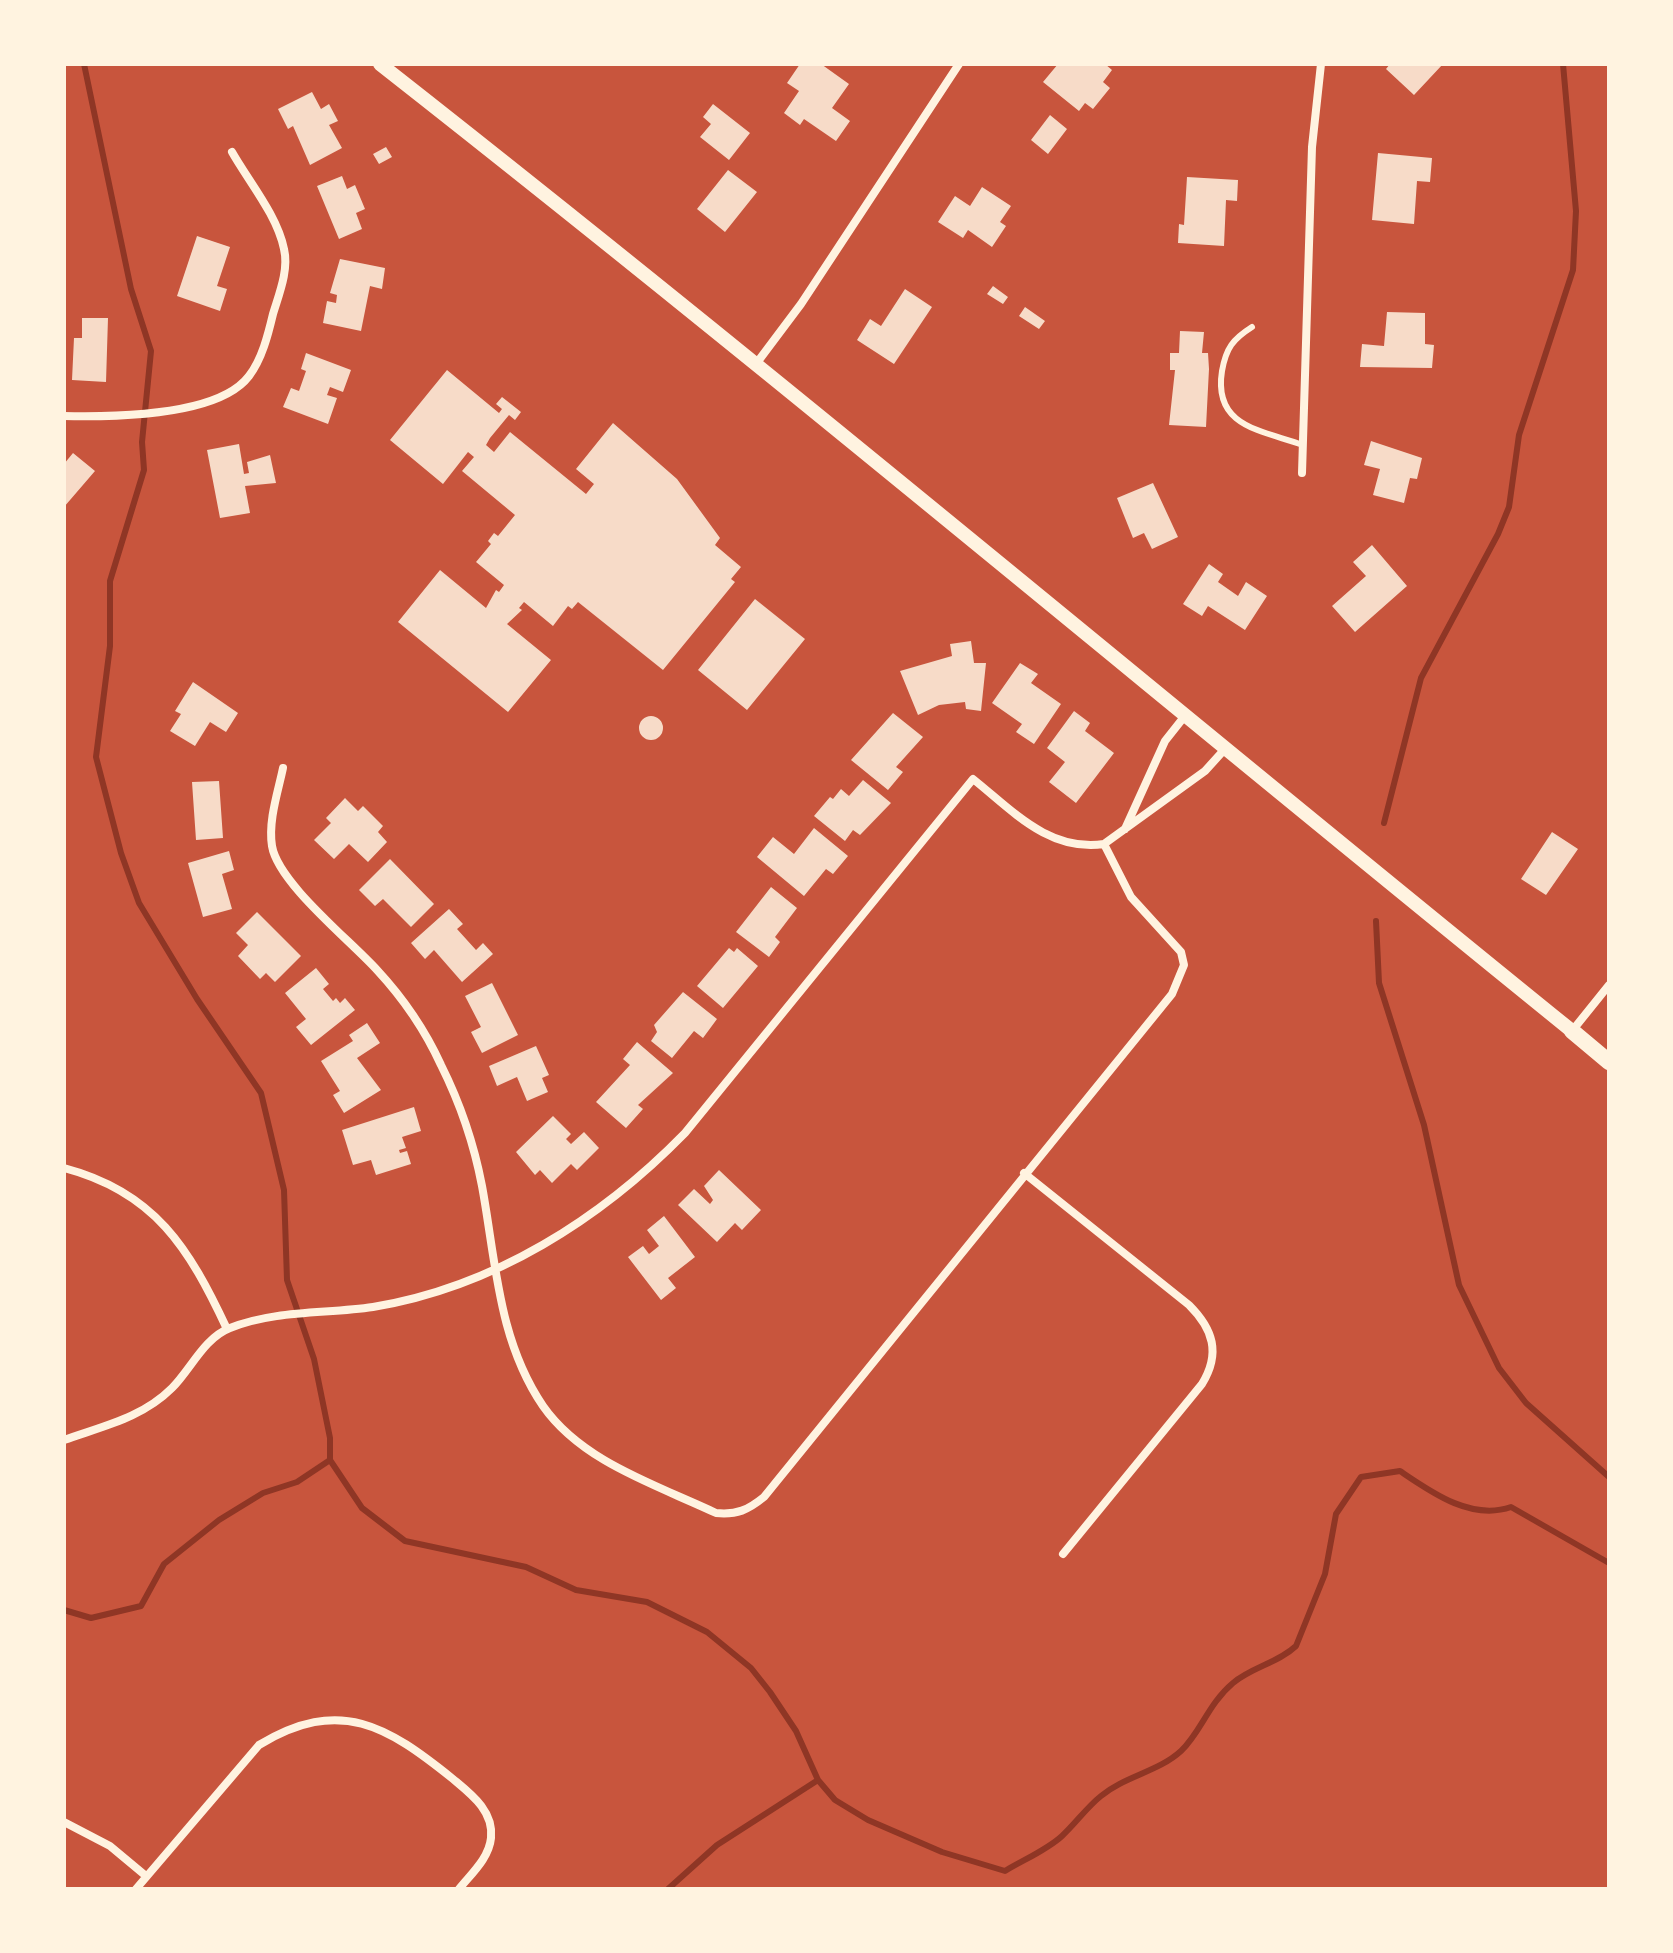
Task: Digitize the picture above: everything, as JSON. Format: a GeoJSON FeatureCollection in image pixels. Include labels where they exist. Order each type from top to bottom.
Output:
{"type":"FeatureCollection","features":[{"type":"Feature","properties":{"kind":"main road"},"geometry":{"type":"LineString","coordinates":[[1572,1031],[1609,1062]]}},
{"type":"Feature","properties":{"kind":"street"},"geometry":{"type":"LineString","coordinates":[[380,64],[756,364],[1224,750],[1572,1031],[1609,985]]}},
{"type":"Feature","properties":{"kind":"street"},"geometry":{"type":"LineString","coordinates":[[756,364],[801,304],[959,64]]}},
{"type":"Feature","properties":{"kind":"street"},"geometry":{"type":"LineString","coordinates":[[1302,473],[1312,147],[1321,64]]}},
{"type":"Feature","properties":{"kind":"street"},"geometry":{"type":"LineString","coordinates":[[64,416],[102,416],[203,405],[234,391],[250,376],[266,341],[280,291],[284,250],[273,221],[232,152]]}},
{"type":"Feature","properties":{"kind":"street"},"geometry":{"type":"LineString","coordinates":[[1125,829],[1165,741],[1184,717]]}},
{"type":"Feature","properties":{"kind":"street"},"geometry":{"type":"LineString","coordinates":[[64,1440],[141,1414],[172,1388],[204,1348],[227,1329],[268,1318],[375,1306],[457,1284],[536,1249],[600,1210],[685,1133],[973,779],[1046,836],[1074,846],[1104,844],[1205,771],[1224,750]]}},
{"type":"Feature","properties":{"kind":"street"},"geometry":{"type":"LineString","coordinates":[[283,768],[272,823],[272,846],[277,859],[305,897],[378,970],[427,1038],[466,1123],[481,1183],[499,1300],[521,1367],[544,1406],[570,1436],[598,1457],[716,1513],[737,1514],[750,1509],[764,1497],[1181,979],[1184,965],[1177,945],[1148,920],[1131,897],[1104,844]]}},
{"type":"Feature","properties":{"kind":"street"},"geometry":{"type":"LineString","coordinates":[[64,1168],[98,1177],[137,1199],[173,1232],[205,1282],[227,1329]]}},
{"type":"Feature","properties":{"kind":"street"},"geometry":{"type":"LineString","coordinates":[[1024,1173],[1189,1305],[1205,1321],[1213,1340],[1211,1369],[1202,1384],[1063,1554]]}},
{"type":"Feature","properties":{"kind":"street"},"geometry":{"type":"LineString","coordinates":[[136,1889],[259,1745],[282,1731],[309,1724],[354,1722],[378,1727],[406,1741],[468,1791],[490,1818],[488,1854],[459,1889]]}},
{"type":"Feature","properties":{"kind":"street"},"geometry":{"type":"LineString","coordinates":[[64,1822],[110,1846],[146,1876]]}},
{"type":"Feature","properties":{"kind":"lane"},"geometry":{"type":"LineString","coordinates":[[1252,327],[1228,346],[1218,393],[1224,407],[1237,421],[1304,446]]}},
{"type":"Feature","properties":{"kind":"building"},"geometry":{"type":"Polygon","coordinates":[[[800,64],[821,64],[849,84],[832,108],[850,121],[836,141],[804,119],[800,125],[784,113],[799,91],[787,83],[800,64]]]}},
{"type":"Feature","properties":{"kind":"building"},"geometry":{"type":"Polygon","coordinates":[[[1058,64],[1105,64],[1112,70],[1103,82],[1110,88],[1093,109],[1085,103],[1079,111],[1043,82],[1058,64]]]}},
{"type":"Feature","properties":{"kind":"building"},"geometry":{"type":"Polygon","coordinates":[[[1390,64],[1443,64],[1414,95],[1386,69],[1390,64]]]}},
{"type":"Feature","properties":{"kind":"building"},"geometry":{"type":"Polygon","coordinates":[[[312,92],[321,109],[329,104],[338,121],[329,125],[342,148],[310,165],[293,126],[288,129],[278,109],[312,92]]]}},
{"type":"Feature","properties":{"kind":"building"},"geometry":{"type":"Polygon","coordinates":[[[713,104],[750,133],[729,160],[700,137],[711,124],[703,117],[713,104]]]}},
{"type":"Feature","properties":{"kind":"building"},"geometry":{"type":"Polygon","coordinates":[[[1050,115],[1067,129],[1048,154],[1031,140],[1050,115]]]}},
{"type":"Feature","properties":{"kind":"building"},"geometry":{"type":"Polygon","coordinates":[[[386,147],[392,157],[379,164],[373,154],[386,147]]]}},
{"type":"Feature","properties":{"kind":"building"},"geometry":{"type":"Polygon","coordinates":[[[1378,153],[1432,158],[1430,182],[1417,181],[1414,224],[1372,220],[1378,153]]]}},
{"type":"Feature","properties":{"kind":"building"},"geometry":{"type":"Polygon","coordinates":[[[728,170],[757,192],[725,232],[697,209],[728,170]]]}},
{"type":"Feature","properties":{"kind":"building"},"geometry":{"type":"Polygon","coordinates":[[[342,176],[347,189],[355,185],[365,209],[356,213],[362,229],[339,239],[317,186],[342,176]]]}},
{"type":"Feature","properties":{"kind":"building"},"geometry":{"type":"Polygon","coordinates":[[[1187,177],[1238,180],[1237,201],[1226,200],[1224,246],[1178,243],[1179,224],[1184,225],[1187,177]]]}},
{"type":"Feature","properties":{"kind":"building"},"geometry":{"type":"Polygon","coordinates":[[[982,187],[1011,206],[1000,222],[1006,226],[992,247],[968,230],[963,238],[938,222],[955,196],[970,206],[982,187]]]}},
{"type":"Feature","properties":{"kind":"building"},"geometry":{"type":"Polygon","coordinates":[[[197,236],[230,247],[217,286],[227,289],[220,311],[177,296],[197,236]]]}},
{"type":"Feature","properties":{"kind":"building"},"geometry":{"type":"Polygon","coordinates":[[[340,259],[385,268],[382,289],[370,286],[361,331],[323,323],[327,301],[336,303],[337,295],[330,293],[340,259]]]}},
{"type":"Feature","properties":{"kind":"building"},"geometry":{"type":"Polygon","coordinates":[[[993,286],[1008,297],[1003,304],[987,294],[993,286]]]}},
{"type":"Feature","properties":{"kind":"building"},"geometry":{"type":"Polygon","coordinates":[[[905,289],[932,307],[894,364],[857,340],[870,319],[881,326],[905,289]]]}},
{"type":"Feature","properties":{"kind":"building"},"geometry":{"type":"Polygon","coordinates":[[[1025,307],[1045,321],[1039,329],[1019,316],[1025,307]]]}},
{"type":"Feature","properties":{"kind":"building"},"geometry":{"type":"Polygon","coordinates":[[[1387,312],[1425,313],[1425,344],[1434,345],[1432,368],[1360,367],[1362,344],[1384,346],[1387,312]]]}},
{"type":"Feature","properties":{"kind":"building"},"geometry":{"type":"Polygon","coordinates":[[[82,318],[108,318],[106,382],[72,380],[74,338],[82,338],[82,318]]]}},
{"type":"Feature","properties":{"kind":"building"},"geometry":{"type":"Polygon","coordinates":[[[1180,331],[1204,332],[1202,353],[1208,353],[1209,369],[1206,427],[1169,425],[1175,370],[1170,370],[1170,353],[1179,353],[1180,331]]]}},
{"type":"Feature","properties":{"kind":"building"},"geometry":{"type":"Polygon","coordinates":[[[306,353],[351,370],[343,392],[330,387],[327,395],[337,398],[328,424],[283,407],[291,388],[299,391],[306,371],[301,369],[306,353]]]}},
{"type":"Feature","properties":{"kind":"building"},"geometry":{"type":"Polygon","coordinates":[[[447,370],[499,413],[502,409],[496,404],[502,397],[521,412],[515,420],[509,415],[486,445],[494,452],[510,432],[586,494],[594,484],[576,469],[613,423],[677,479],[720,538],[715,545],[741,567],[731,579],[735,582],[663,670],[578,602],[572,609],[568,606],[553,626],[524,602],[519,608],[522,610],[507,624],[551,660],[508,712],[398,622],[440,570],[486,608],[496,590],[499,592],[504,585],[476,562],[491,544],[488,541],[494,533],[498,536],[515,515],[462,471],[474,457],[468,452],[443,484],[390,440],[447,370]]]}},
{"type":"Feature","properties":{"kind":"building"},"geometry":{"type":"Polygon","coordinates":[[[1371,441],[1422,458],[1417,479],[1410,478],[1404,503],[1373,495],[1380,469],[1364,465],[1371,441]]]}},
{"type":"Feature","properties":{"kind":"building"},"geometry":{"type":"Polygon","coordinates":[[[239,444],[244,474],[249,473],[247,462],[270,455],[276,483],[245,486],[250,513],[220,518],[207,450],[239,444]]]}},
{"type":"Feature","properties":{"kind":"building"},"geometry":{"type":"Polygon","coordinates":[[[73,453],[95,471],[64,507],[64,464],[73,453]]]}},
{"type":"Feature","properties":{"kind":"building"},"geometry":{"type":"Polygon","coordinates":[[[1153,483],[1178,537],[1152,549],[1144,533],[1133,538],[1117,498],[1153,483]]]}},
{"type":"Feature","properties":{"kind":"building"},"geometry":{"type":"Polygon","coordinates":[[[1372,545],[1407,586],[1355,632],[1332,606],[1366,576],[1353,562],[1372,545]]]}},
{"type":"Feature","properties":{"kind":"building"},"geometry":{"type":"Polygon","coordinates":[[[1209,564],[1223,574],[1218,582],[1238,596],[1246,582],[1267,596],[1245,630],[1208,606],[1202,616],[1183,604],[1209,564]]]}},
{"type":"Feature","properties":{"kind":"building"},"geometry":{"type":"Polygon","coordinates":[[[755,599],[805,639],[747,710],[698,670],[755,599]]]}},
{"type":"Feature","properties":{"kind":"building"},"geometry":{"type":"Polygon","coordinates":[[[971,641],[974,663],[986,663],[981,711],[966,709],[965,702],[939,705],[918,715],[900,671],[952,656],[950,644],[971,641]]]}},
{"type":"Feature","properties":{"kind":"building"},"geometry":{"type":"Polygon","coordinates":[[[1020,663],[1038,674],[1031,683],[1061,704],[1034,744],[1016,732],[1022,724],[992,703],[1020,663]]]}},
{"type":"Feature","properties":{"kind":"building"},"geometry":{"type":"Polygon","coordinates":[[[193,682],[238,713],[226,732],[210,722],[195,746],[170,731],[181,714],[175,711],[193,682]]]}},
{"type":"Feature","properties":{"kind":"building"},"geometry":{"type":"Polygon","coordinates":[[[1074,711],[1090,723],[1085,731],[1114,753],[1076,803],[1049,782],[1065,762],[1047,748],[1074,711]]]}},
{"type":"Feature","properties":{"kind":"building"},"geometry":{"type":"Polygon","coordinates":[[[893,713],[923,737],[896,767],[903,772],[888,790],[851,760],[893,713]]]}},
{"type":"Feature","properties":{"kind":"building"},"geometry":{"type":"Polygon","coordinates":[[[651,716],[660,719],[663,728],[660,737],[651,740],[642,737],[639,728],[642,719],[651,716]]]}},
{"type":"Feature","properties":{"kind":"building"},"geometry":{"type":"Polygon","coordinates":[[[863,780],[891,803],[860,835],[853,830],[845,841],[814,816],[830,797],[833,799],[841,789],[849,796],[863,780]]]}},
{"type":"Feature","properties":{"kind":"building"},"geometry":{"type":"Polygon","coordinates":[[[219,781],[223,838],[196,840],[192,782],[219,781]]]}},
{"type":"Feature","properties":{"kind":"building"},"geometry":{"type":"Polygon","coordinates":[[[345,798],[358,811],[363,806],[383,826],[378,832],[387,842],[368,862],[349,844],[334,859],[314,840],[331,823],[326,818],[345,798]]]}},
{"type":"Feature","properties":{"kind":"building"},"geometry":{"type":"Polygon","coordinates":[[[814,828],[848,856],[833,874],[826,869],[804,896],[757,857],[773,837],[794,854],[814,828]]]}},
{"type":"Feature","properties":{"kind":"building"},"geometry":{"type":"Polygon","coordinates":[[[1552,832],[1578,849],[1546,895],[1521,879],[1552,832]]]}},
{"type":"Feature","properties":{"kind":"building"},"geometry":{"type":"Polygon","coordinates":[[[229,851],[234,870],[222,874],[232,909],[203,917],[188,863],[229,851]]]}},
{"type":"Feature","properties":{"kind":"building"},"geometry":{"type":"Polygon","coordinates":[[[390,859],[434,904],[411,927],[383,899],[375,906],[359,890],[390,859]]]}},
{"type":"Feature","properties":{"kind":"building"},"geometry":{"type":"Polygon","coordinates":[[[771,887],[797,908],[775,937],[780,942],[769,957],[736,932],[771,887]]]}},
{"type":"Feature","properties":{"kind":"building"},"geometry":{"type":"Polygon","coordinates":[[[449,909],[463,924],[457,929],[476,950],[483,943],[493,954],[462,982],[434,950],[425,959],[411,943],[449,909]]]}},
{"type":"Feature","properties":{"kind":"building"},"geometry":{"type":"Polygon","coordinates":[[[257,912],[301,956],[275,982],[266,973],[260,979],[238,956],[248,945],[236,933],[257,912]]]}},
{"type":"Feature","properties":{"kind":"building"},"geometry":{"type":"Polygon","coordinates":[[[729,948],[734,952],[737,948],[758,966],[723,1008],[697,986],[729,948]]]}},
{"type":"Feature","properties":{"kind":"building"},"geometry":{"type":"Polygon","coordinates":[[[316,968],[329,984],[323,989],[333,1001],[336,998],[340,1003],[345,998],[355,1010],[311,1045],[296,1027],[306,1019],[285,993],[316,968]]]}},
{"type":"Feature","properties":{"kind":"building"},"geometry":{"type":"Polygon","coordinates":[[[492,983],[518,1035],[482,1053],[471,1032],[481,1027],[465,996],[492,983]]]}},
{"type":"Feature","properties":{"kind":"building"},"geometry":{"type":"Polygon","coordinates":[[[683,992],[717,1019],[703,1038],[694,1031],[672,1058],[651,1041],[657,1032],[654,1025],[683,992]]]}},
{"type":"Feature","properties":{"kind":"building"},"geometry":{"type":"Polygon","coordinates":[[[367,1023],[380,1043],[357,1058],[381,1090],[344,1113],[333,1095],[340,1091],[321,1061],[353,1041],[349,1035],[367,1023]]]}},
{"type":"Feature","properties":{"kind":"building"},"geometry":{"type":"Polygon","coordinates":[[[637,1042],[673,1073],[638,1105],[643,1109],[626,1128],[596,1102],[630,1065],[623,1059],[637,1042]]]}},
{"type":"Feature","properties":{"kind":"building"},"geometry":{"type":"Polygon","coordinates":[[[536,1046],[549,1075],[542,1078],[548,1092],[527,1101],[517,1077],[497,1086],[489,1066],[536,1046]]]}},
{"type":"Feature","properties":{"kind":"building"},"geometry":{"type":"Polygon","coordinates":[[[414,1107],[421,1131],[402,1137],[406,1148],[399,1150],[400,1153],[407,1151],[411,1164],[376,1175],[371,1160],[353,1165],[342,1130],[414,1107]]]}},
{"type":"Feature","properties":{"kind":"building"},"geometry":{"type":"Polygon","coordinates":[[[553,1116],[571,1134],[566,1139],[571,1144],[584,1132],[599,1148],[577,1170],[571,1164],[552,1183],[540,1170],[535,1175],[516,1152],[553,1116]]]}},
{"type":"Feature","properties":{"kind":"building"},"geometry":{"type":"Polygon","coordinates":[[[719,1170],[761,1210],[742,1230],[735,1223],[717,1242],[678,1205],[694,1189],[710,1204],[713,1200],[704,1186],[719,1170]]]}},
{"type":"Feature","properties":{"kind":"building"},"geometry":{"type":"Polygon","coordinates":[[[664,1216],[695,1257],[668,1278],[676,1288],[661,1300],[628,1257],[643,1246],[649,1254],[659,1246],[647,1230],[664,1216]]]}},
{"type":"Feature","properties":{"kind":"waterway"},"geometry":{"type":"LineString","coordinates":[[84,64],[131,289],[151,351],[142,442],[144,470],[110,581],[110,646],[96,757],[121,853],[139,903],[197,999],[261,1093],[284,1190],[287,1280],[314,1359],[330,1438],[330,1460],[362,1508],[405,1541],[526,1567],[576,1590],[647,1602],[707,1632],[751,1668],[770,1692],[796,1731],[818,1780],[835,1800],[868,1820],[942,1852],[1005,1871],[1056,1841],[1110,1789],[1172,1758],[1188,1743],[1224,1691],[1248,1673],[1296,1646],[1325,1574],[1336,1514],[1361,1477],[1400,1471],[1438,1495],[1466,1507],[1481,1510],[1511,1507],[1609,1563]]}},
{"type":"Feature","properties":{"kind":"waterway"},"geometry":{"type":"LineString","coordinates":[[1384,823],[1421,678],[1498,534],[1509,507],[1519,435],[1573,270],[1576,211],[1563,64]]}},
{"type":"Feature","properties":{"kind":"waterway"},"geometry":{"type":"LineString","coordinates":[[1376,921],[1379,983],[1424,1125],[1459,1285],[1499,1368],[1526,1403],[1609,1477]]}},
{"type":"Feature","properties":{"kind":"waterway"},"geometry":{"type":"LineString","coordinates":[[64,1610],[91,1618],[141,1606],[164,1564],[219,1520],[263,1493],[297,1482],[330,1460]]}},
{"type":"Feature","properties":{"kind":"waterway"},"geometry":{"type":"LineString","coordinates":[[668,1889],[717,1845],[818,1780]]}}]}
